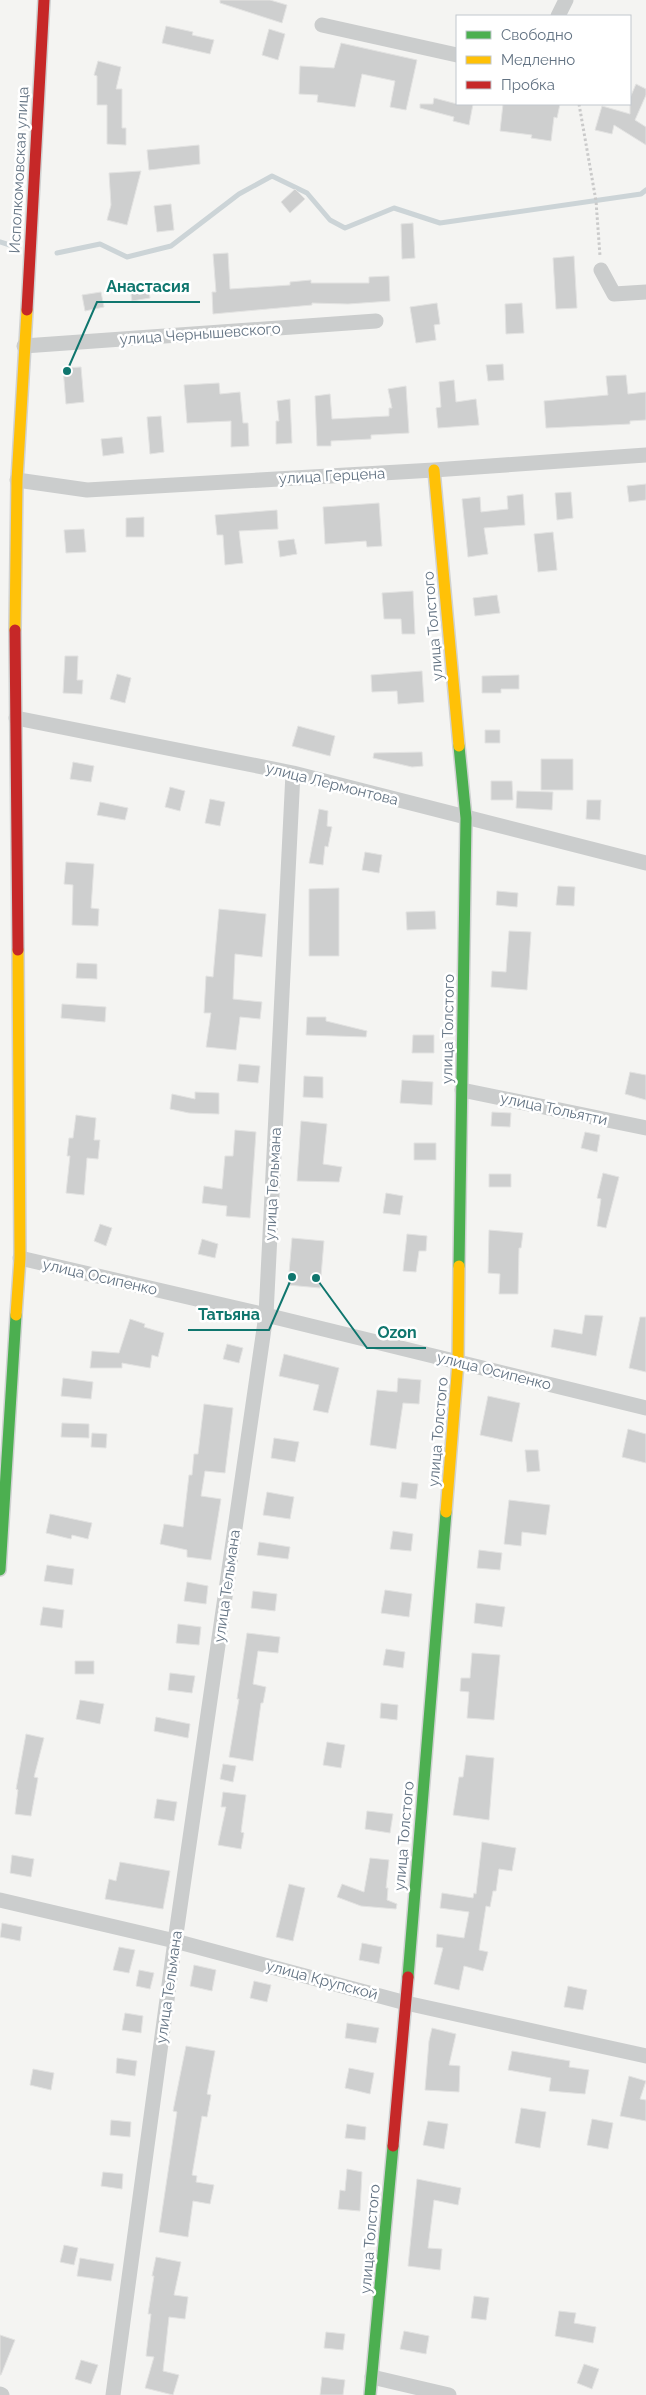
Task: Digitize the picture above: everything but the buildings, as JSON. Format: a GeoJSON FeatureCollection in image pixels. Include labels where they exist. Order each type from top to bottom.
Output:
{"type":"FeatureCollection","features":[{"type":"Feature","properties":{"kind":"street","name":"Исполкомовская улица"},"geometry":{"type":"LineString","coordinates":[[0,1570],[20,1258],[16,718],[17,480],[44,0]]}},
{"type":"Feature","properties":{"kind":"street"},"geometry":{"type":"LineString","coordinates":[[558,15],[566,0]]}},
{"type":"Feature","properties":{"kind":"street"},"geometry":{"type":"LineString","coordinates":[[322,25],[456,55]]}},
{"type":"Feature","properties":{"kind":"street"},"geometry":{"type":"LineString","coordinates":[[601,270],[614,294],[646,292]]}},
{"type":"Feature","properties":{"kind":"street","name":"улица Чернышевского"},"geometry":{"type":"LineString","coordinates":[[24,346],[376,321]]}},
{"type":"Feature","properties":{"kind":"street","name":"улица Герцена"},"geometry":{"type":"LineString","coordinates":[[17,480],[88,490],[434,470],[646,455]]}},
{"type":"Feature","properties":{"kind":"street","name":"улица Толстого"},"geometry":{"type":"LineString","coordinates":[[370,2395],[406,2003],[458,1362],[466,818],[434,470]]}},
{"type":"Feature","properties":{"kind":"street","name":"улица Лермонтова"},"geometry":{"type":"LineString","coordinates":[[16,718],[293,773],[646,863]]}},
{"type":"Feature","properties":{"kind":"street","name":"улица Тельмана"},"geometry":{"type":"LineString","coordinates":[[113,2395],[175,1941],[266,1315],[293,773]]}},
{"type":"Feature","properties":{"kind":"street","name":"улица Тольятти"},"geometry":{"type":"LineString","coordinates":[[462,1090],[646,1128]]}},
{"type":"Feature","properties":{"kind":"street","name":"улица Осипенко"},"geometry":{"type":"LineString","coordinates":[[20,1258],[266,1315],[646,1408]]}},
{"type":"Feature","properties":{"kind":"street","name":"улица Крупской"},"geometry":{"type":"LineString","coordinates":[[0,1900],[175,1941],[406,2003],[646,2056]]}},
{"type":"Feature","properties":{"kind":"street"},"geometry":{"type":"LineString","coordinates":[[372,2377],[449,2395]]}},
{"type":"Feature","properties":{"kind":"path"},"geometry":{"type":"LineString","coordinates":[[579,105],[596,201],[601,270]]}},
{"type":"Feature","properties":{"kind":"waterway"},"geometry":{"type":"LineString","coordinates":[[57,253],[100,244],[127,257],[171,246],[239,194],[272,176],[307,193],[330,220],[345,228],[394,208],[440,223],[641,194],[646,190]]}},
{"type":"Feature","properties":{"kind":"waterway"},"geometry":{"type":"LineString","coordinates":[[0,242],[16,247]]}},
{"type":"Feature","properties":{"kind":"traffic: fast"},"geometry":{"type":"LineString","coordinates":[[459,746],[466,818],[459,1266]]}},
{"type":"Feature","properties":{"kind":"traffic: fast"},"geometry":{"type":"LineString","coordinates":[[0,1570],[16,1315]]}},
{"type":"Feature","properties":{"kind":"traffic: fast"},"geometry":{"type":"LineString","coordinates":[[408,1977],[446,1512]]}},
{"type":"Feature","properties":{"kind":"traffic: fast"},"geometry":{"type":"LineString","coordinates":[[370,2395],[393,2146]]}},
{"type":"Feature","properties":{"kind":"traffic: slow"},"geometry":{"type":"LineString","coordinates":[[15,630],[17,480],[27,310]]}},
{"type":"Feature","properties":{"kind":"traffic: slow"},"geometry":{"type":"LineString","coordinates":[[434,470],[459,746]]}},
{"type":"Feature","properties":{"kind":"traffic: slow"},"geometry":{"type":"LineString","coordinates":[[16,1315],[20,1258],[18,950]]}},
{"type":"Feature","properties":{"kind":"traffic: slow"},"geometry":{"type":"LineString","coordinates":[[446,1512],[458,1362],[459,1266]]}},
{"type":"Feature","properties":{"kind":"traffic: jam"},"geometry":{"type":"LineString","coordinates":[[27,310],[44,0]]}},
{"type":"Feature","properties":{"kind":"traffic: jam"},"geometry":{"type":"LineString","coordinates":[[15,630],[18,950]]}},
{"type":"Feature","properties":{"kind":"traffic: jam"},"geometry":{"type":"LineString","coordinates":[[393,2146],[408,1977]]}},
{"type":"Feature","properties":{"kind":"place","name":"Анастасия"},"geometry":{"type":"Point","coordinates":[67,371]}},
{"type":"Feature","properties":{"kind":"place","name":"Татьяна"},"geometry":{"type":"Point","coordinates":[292,1277]}},
{"type":"Feature","properties":{"kind":"place","name":"Ozon"},"geometry":{"type":"Point","coordinates":[316,1278]}}]}
